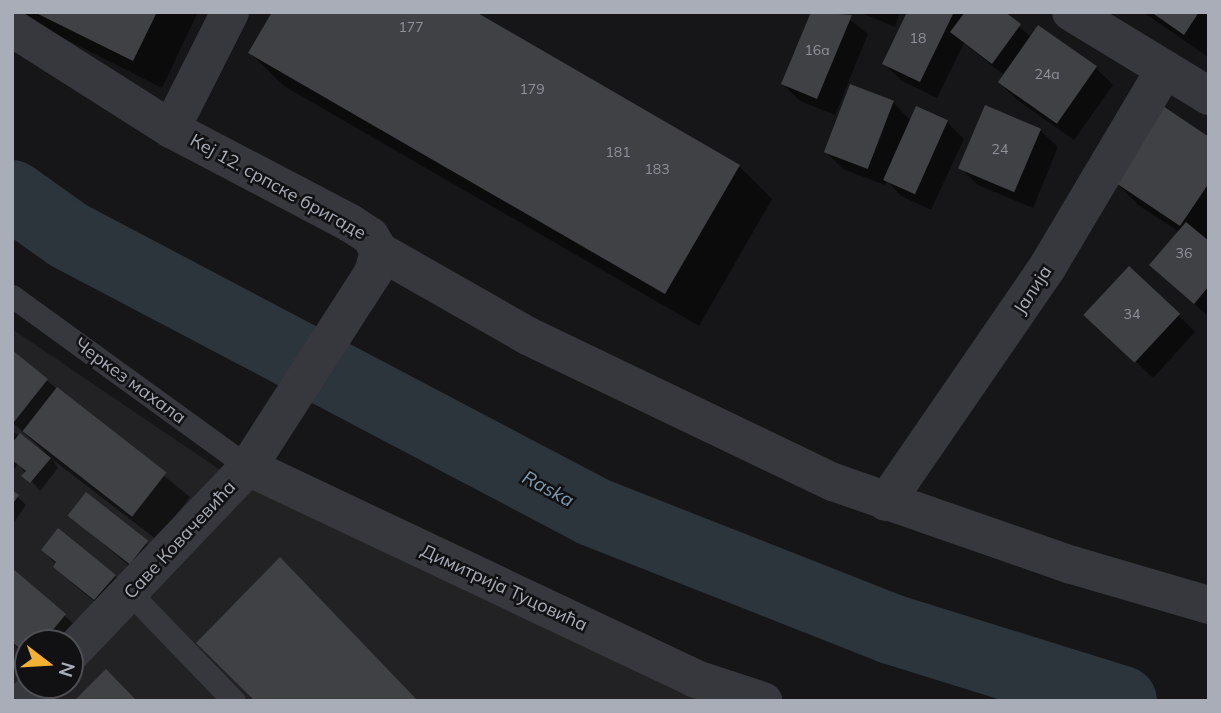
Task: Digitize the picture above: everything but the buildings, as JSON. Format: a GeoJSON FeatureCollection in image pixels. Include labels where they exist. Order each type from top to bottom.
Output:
{"type":"FeatureCollection","features":[{"type":"Feature","properties":{"kind":"street","name":"Кеј 12. српске бригаде"},"geometry":{"type":"LineString","coordinates":[[172,129],[230,12]]}},
{"type":"Feature","properties":{"kind":"street"},"geometry":{"type":"LineString","coordinates":[[1071,12],[1209,96]]}},
{"type":"Feature","properties":{"kind":"street","name":"Кеј 12. српске бригаде"},"geometry":{"type":"LineString","coordinates":[[12,28],[172,129],[349,223],[370,236],[379,251],[581,363],[833,482],[886,502]]}},
{"type":"Feature","properties":{"kind":"street","name":"Јалија"},"geometry":{"type":"LineString","coordinates":[[886,502],[1048,266],[1165,69]]}},
{"type":"Feature","properties":{"kind":"street","name":"Кеј 12. српске бригаде"},"geometry":{"type":"LineString","coordinates":[[282,419],[358,292],[373,273],[379,251]]}},
{"type":"Feature","properties":{"kind":"street","name":"Саве Ковачевића"},"geometry":{"type":"LineString","coordinates":[[84,640],[248,467],[282,419]]}},
{"type":"Feature","properties":{"kind":"street","name":"Димитрија Туцовића"},"geometry":{"type":"LineString","coordinates":[[248,467],[696,679],[763,701]]}},
{"type":"Feature","properties":{"kind":"street"},"geometry":{"type":"LineString","coordinates":[[886,502],[1072,565],[1209,605]]}},
{"type":"Feature","properties":{"kind":"lane","name":"Черкез махала"},"geometry":{"type":"LineString","coordinates":[[12,296],[248,467]]}},
{"type":"Feature","properties":{"kind":"lane"},"geometry":{"type":"LineString","coordinates":[[130,593],[234,701]]}},
{"type":"Feature","properties":{"kind":"shaded area"},"geometry":{"type":"Polygon","coordinates":[[[12,329],[235,480],[764,701],[24,701],[84,699],[84,629],[14,629],[12,701],[12,329]]]}},
{"type":"Feature","properties":{"kind":"waterway","name":"Raska"},"geometry":{"type":"LineString","coordinates":[[12,195],[68,235],[594,512],[891,629],[1122,701]]}}]}
